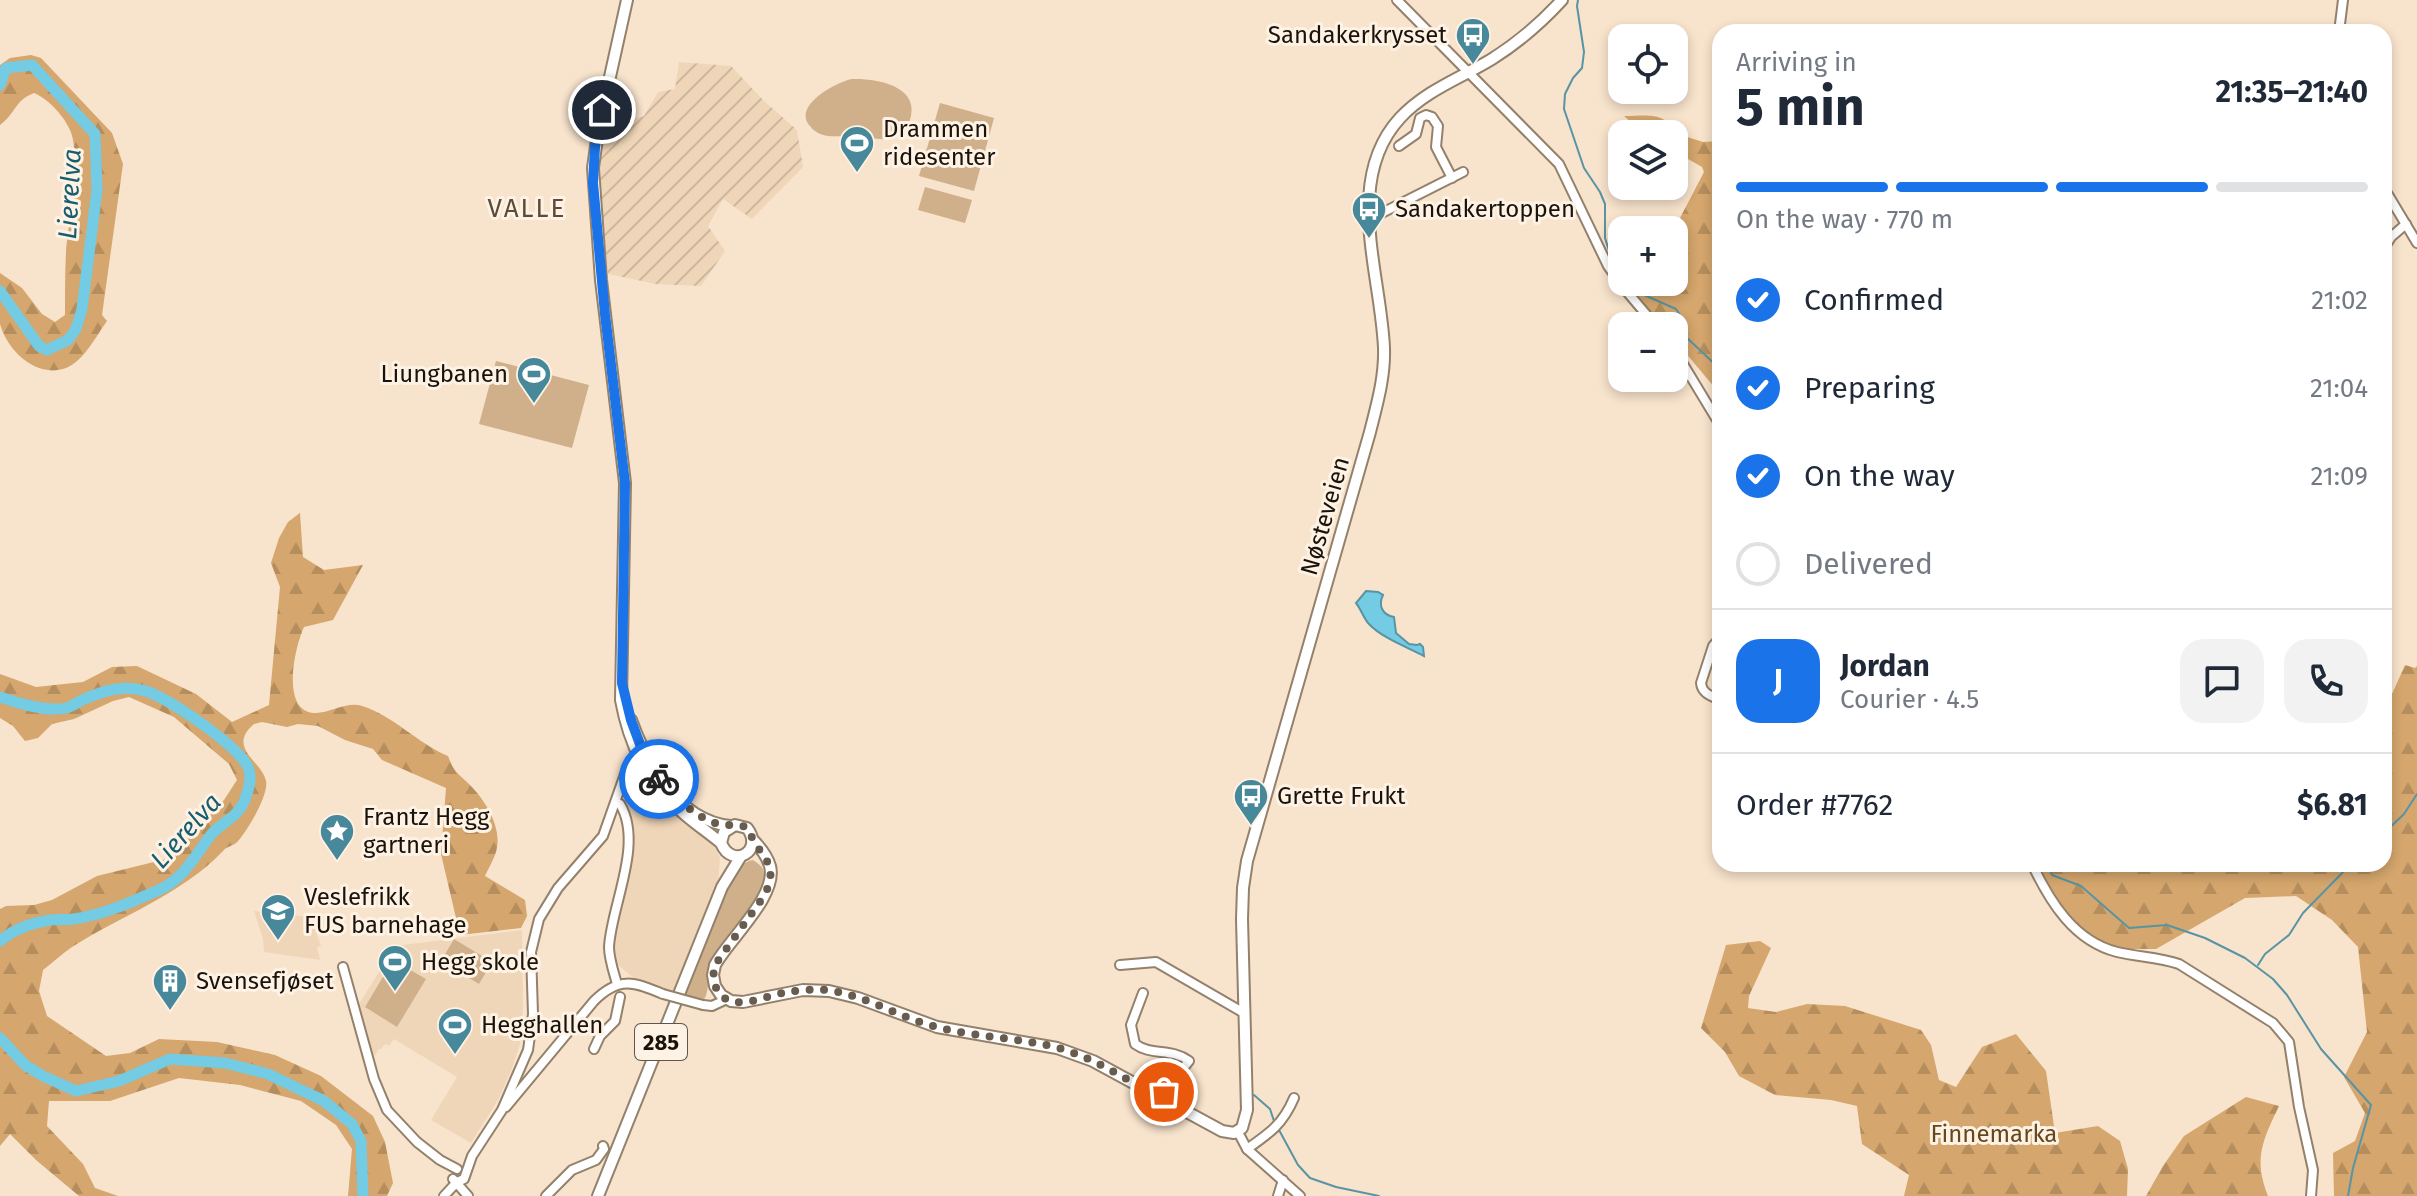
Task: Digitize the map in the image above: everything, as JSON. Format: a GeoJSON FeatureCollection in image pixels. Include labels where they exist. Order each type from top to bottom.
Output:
{"type":"FeatureCollection","features":[{"type":"Feature","properties":{"kind":"main road"},"geometry":{"type":"LineString","coordinates":[[627,0],[598,131],[593,168],[601,280],[625,483],[622,683],[644,763],[655,785],[673,805],[734,856],[744,854],[761,860],[769,877]]}},
{"type":"Feature","properties":{"kind":"main road","name":"Nøsteveien"},"geometry":{"type":"LineString","coordinates":[[1240,1129],[1247,1110],[1242,903],[1247,861],[1380,390],[1384,349],[1370,219],[1373,168],[1388,133],[1403,115],[1424,97],[1522,39],[1562,0]]}},
{"type":"Feature","properties":{"kind":"main road"},"geometry":{"type":"LineString","coordinates":[[644,763],[684,804],[712,822],[743,826],[750,831],[752,839],[768,859],[771,873],[764,896],[715,965],[713,979],[717,991],[727,999],[743,1002],[803,990],[842,993],[937,1027],[1067,1051],[1093,1061],[1217,1129],[1229,1133],[1240,1129]]}},
{"type":"Feature","properties":{"kind":"main road","name":"285"},"geometry":{"type":"LineString","coordinates":[[722,887],[723,833],[730,826]]}},
{"type":"Feature","properties":{"kind":"main road","name":"285"},"geometry":{"type":"LineString","coordinates":[[598,1196],[722,887],[751,847],[752,839]]}},
{"type":"Feature","properties":{"kind":"street"},"geometry":{"type":"LineString","coordinates":[[1397,0],[1559,164],[1608,266],[1644,312]]}},
{"type":"Feature","properties":{"kind":"street"},"geometry":{"type":"LineString","coordinates":[[2340,24],[2343,0]]}},
{"type":"Feature","properties":{"kind":"street"},"geometry":{"type":"LineString","coordinates":[[1399,146],[1416,134],[1420,118],[1426,115],[1432,117],[1438,126],[1436,147],[1452,178]]}},
{"type":"Feature","properties":{"kind":"street"},"geometry":{"type":"LineString","coordinates":[[1370,219],[1463,172]]}},
{"type":"Feature","properties":{"kind":"street"},"geometry":{"type":"LineString","coordinates":[[2392,201],[2417,243]]}},
{"type":"Feature","properties":{"kind":"street"},"geometry":{"type":"LineString","coordinates":[[2392,236],[2406,224]]}},
{"type":"Feature","properties":{"kind":"street"},"geometry":{"type":"LineString","coordinates":[[1688,372],[1712,412]]}},
{"type":"Feature","properties":{"kind":"street"},"geometry":{"type":"LineString","coordinates":[[1712,649],[1701,683],[1706,693],[1712,696]]}},
{"type":"Feature","properties":{"kind":"street"},"geometry":{"type":"LineString","coordinates":[[447,1192],[502,1110],[521,1068],[531,1038],[531,952],[539,919],[558,888],[603,836],[628,769],[644,763]]}},
{"type":"Feature","properties":{"kind":"street"},"geometry":{"type":"LineString","coordinates":[[617,803],[624,812],[627,827],[626,860],[609,948],[617,984]]}},
{"type":"Feature","properties":{"kind":"street"},"geometry":{"type":"LineString","coordinates":[[2037,872],[2059,911],[2084,937],[2119,952],[2179,964],[2281,1029],[2291,1048],[2299,1107],[2313,1170],[2311,1196]]}},
{"type":"Feature","properties":{"kind":"street"},"geometry":{"type":"LineString","coordinates":[[1120,965],[1156,962],[1244,1013]]}},
{"type":"Feature","properties":{"kind":"street"},"geometry":{"type":"LineString","coordinates":[[343,967],[374,1079],[387,1110],[403,1129],[458,1175],[460,1189],[467,1195]]}},
{"type":"Feature","properties":{"kind":"street"},"geometry":{"type":"LineString","coordinates":[[502,1110],[515,1099],[598,996],[617,984],[633,983],[703,1005],[712,1006],[727,999]]}},
{"type":"Feature","properties":{"kind":"street"},"geometry":{"type":"LineString","coordinates":[[703,1005],[717,991]]}},
{"type":"Feature","properties":{"kind":"street"},"geometry":{"type":"LineString","coordinates":[[1143,993],[1131,1025],[1135,1044],[1144,1051],[1175,1053],[1189,1061],[1159,1098]]}},
{"type":"Feature","properties":{"kind":"street"},"geometry":{"type":"LineString","coordinates":[[594,1049],[600,1036],[615,1021],[620,997]]}},
{"type":"Feature","properties":{"kind":"street"},"geometry":{"type":"LineString","coordinates":[[1247,1149],[1277,1127],[1294,1098]]}},
{"type":"Feature","properties":{"kind":"street"},"geometry":{"type":"LineString","coordinates":[[1240,1129],[1247,1149],[1300,1196]]}},
{"type":"Feature","properties":{"kind":"street"},"geometry":{"type":"LineString","coordinates":[[546,1196],[575,1167],[598,1158],[603,1146]]}},
{"type":"Feature","properties":{"kind":"street"},"geometry":{"type":"LineString","coordinates":[[1278,1196],[1283,1180]]}},
{"type":"Feature","properties":{"kind":"shaded area"},"geometry":{"type":"Polygon","coordinates":[[[679,62],[731,66],[797,130],[803,167],[752,219],[723,199],[708,226],[725,251],[701,286],[656,284],[608,274],[601,198],[600,140],[604,128],[644,116],[658,92],[675,89],[679,62]]]}},
{"type":"Feature","properties":{"kind":"shaded area"},"geometry":{"type":"Polygon","coordinates":[[[852,79],[882,82],[901,90],[908,97],[911,116],[903,133],[890,139],[832,136],[820,134],[810,126],[806,118],[811,103],[827,90],[852,79]]]}},
{"type":"Feature","properties":{"kind":"shaded area"},"geometry":{"type":"Polygon","coordinates":[[[940,103],[994,118],[974,191],[919,176],[940,103]]]}},
{"type":"Feature","properties":{"kind":"shaded area"},"geometry":{"type":"Polygon","coordinates":[[[925,187],[972,200],[965,223],[918,210],[925,187]]]}},
{"type":"Feature","properties":{"kind":"shaded area","name":"Liungbanen"},"geometry":{"type":"Polygon","coordinates":[[[496,361],[589,385],[572,448],[479,424],[496,361]]]}},
{"type":"Feature","properties":{"kind":"shaded area"},"geometry":{"type":"Polygon","coordinates":[[[641,774],[711,840],[720,858],[718,883],[673,994],[634,978],[618,965],[614,954],[613,945],[628,870],[630,817],[623,797],[624,787],[630,779],[641,774]]]}},
{"type":"Feature","properties":{"kind":"shaded area"},"geometry":{"type":"Polygon","coordinates":[[[753,860],[764,872],[758,896],[710,963],[705,998],[699,1002],[684,997],[730,882],[742,865],[753,860]]]}},
{"type":"Feature","properties":{"kind":"shaded area"},"geometry":{"type":"Polygon","coordinates":[[[254,911],[320,918],[319,923],[314,925],[321,946],[317,947],[320,960],[264,952],[254,911]]]}},
{"type":"Feature","properties":{"kind":"shaded area","name":"Hegg skole"},"geometry":{"type":"Polygon","coordinates":[[[522,930],[523,1010],[520,1044],[498,1100],[471,1143],[431,1120],[457,1077],[394,1039],[389,1046],[385,1044],[379,1049],[373,1058],[359,1004],[395,946],[522,930]]]}},
{"type":"Feature","properties":{"kind":"shaded area"},"geometry":{"type":"Polygon","coordinates":[[[454,939],[492,962],[479,984],[441,961],[454,939]]]}},
{"type":"Feature","properties":{"kind":"shaded area","name":"Hegg skole"},"geometry":{"type":"Polygon","coordinates":[[[393,960],[426,979],[397,1027],[365,1007],[393,960]]]}},
{"type":"Feature","properties":{"kind":"green space"},"geometry":{"type":"Polygon","coordinates":[[[31,55],[41,58],[112,133],[123,164],[102,315],[107,321],[78,360],[66,368],[55,370],[34,366],[24,360],[9,343],[0,324],[0,273],[22,288],[42,314],[55,322],[65,315],[66,252],[75,171],[69,128],[59,113],[34,93],[23,99],[0,125],[0,65],[10,58],[31,55]]]}},
{"type":"Feature","properties":{"kind":"green space"},"geometry":{"type":"Polygon","coordinates":[[[1624,116],[1655,116],[1665,120],[1628,120],[1624,116]]]}},
{"type":"Feature","properties":{"kind":"green space"},"geometry":{"type":"Polygon","coordinates":[[[1688,137],[1712,141],[1712,384],[1688,356],[1688,312],[1650,312],[1636,296],[1688,296],[1688,216],[1681,216],[1704,172],[1702,167],[1688,159],[1688,137]]]}},
{"type":"Feature","properties":{"kind":"green space"},"geometry":{"type":"Polygon","coordinates":[[[300,513],[303,557],[324,570],[363,565],[333,620],[304,627],[294,662],[297,701],[303,710],[314,713],[350,705],[374,710],[448,756],[455,770],[481,798],[494,821],[497,847],[485,876],[525,900],[527,916],[521,928],[460,935],[441,854],[446,788],[382,760],[373,749],[345,740],[318,726],[254,724],[246,733],[244,747],[263,774],[266,787],[256,812],[238,841],[189,880],[68,950],[43,970],[39,991],[47,1016],[106,1056],[130,1053],[159,1039],[217,1042],[275,1055],[321,1076],[373,1116],[385,1142],[393,1183],[387,1196],[348,1196],[352,1149],[336,1125],[301,1101],[240,1085],[179,1078],[110,1101],[49,1101],[47,1126],[83,1164],[95,1188],[118,1196],[79,1196],[10,1134],[0,1146],[0,909],[52,900],[97,876],[166,859],[224,800],[237,780],[229,764],[174,717],[129,697],[74,719],[52,724],[38,738],[25,741],[13,726],[0,718],[0,674],[36,687],[83,682],[112,667],[137,666],[196,694],[232,722],[269,705],[280,587],[271,563],[288,522],[300,513]]]}},
{"type":"Feature","properties":{"kind":"green space"},"geometry":{"type":"Polygon","coordinates":[[[2405,665],[2417,666],[2417,1196],[2334,1196],[2333,1153],[2355,1141],[2365,1113],[2344,1077],[2367,1032],[2358,947],[2332,920],[2296,896],[2245,898],[2156,949],[2122,949],[2093,939],[2065,915],[2041,872],[2392,872],[2392,694],[2405,665]]]}},
{"type":"Feature","properties":{"kind":"green space","name":"Finnemarka"},"geometry":{"type":"Polygon","coordinates":[[[1760,941],[1771,948],[1749,996],[1748,1008],[1776,1012],[1807,1004],[1845,1006],[1921,1030],[1931,1045],[1939,1080],[1956,1087],[1982,1047],[2016,1034],[2046,1071],[2055,1133],[2098,1126],[2120,1141],[2128,1169],[2127,1196],[1904,1196],[1909,1175],[1862,1144],[1857,1106],[1831,1100],[1775,1095],[1739,1076],[1725,1052],[1701,1028],[1726,945],[1760,941]]]}},
{"type":"Feature","properties":{"kind":"green space"},"geometry":{"type":"Polygon","coordinates":[[[2246,1097],[2279,1106],[2262,1150],[2261,1171],[2268,1196],[2146,1196],[2184,1136],[2246,1097]]]}},
{"type":"Feature","properties":{"kind":"water"},"geometry":{"type":"Polygon","coordinates":[[[1366,591],[1383,595],[1382,609],[1394,617],[1396,633],[1409,644],[1420,644],[1424,656],[1388,638],[1369,624],[1356,603],[1366,591]]]}},
{"type":"Feature","properties":{"kind":"waterway"},"geometry":{"type":"LineString","coordinates":[[1578,0],[1584,52],[1582,68],[1565,94],[1564,109],[1584,168],[1605,204],[1608,248]]}},
{"type":"Feature","properties":{"kind":"waterway","name":"Lierelva"},"geometry":{"type":"LineString","coordinates":[[0,85],[6,68],[32,65],[95,134],[97,190],[82,309],[76,329],[68,340],[47,350],[39,346],[0,291]]}},
{"type":"Feature","properties":{"kind":"waterway"},"geometry":{"type":"LineString","coordinates":[[1647,296],[1676,309],[1682,318],[1686,337],[1712,361]]}},
{"type":"Feature","properties":{"kind":"waterway","name":"Lierelva"},"geometry":{"type":"LineString","coordinates":[[0,697],[32,706],[59,709],[114,690],[130,688],[146,691],[217,735],[241,758],[250,776],[241,808],[214,831],[188,866],[169,885],[96,914],[30,925],[0,941]]}},
{"type":"Feature","properties":{"kind":"waterway"},"geometry":{"type":"LineString","coordinates":[[2392,825],[2417,794]]}},
{"type":"Feature","properties":{"kind":"waterway"},"geometry":{"type":"LineString","coordinates":[[2051,872],[2081,886],[2129,928],[2167,925],[2205,938],[2245,958],[2273,979],[2287,995],[2321,1049],[2371,1105],[2348,1196]]}},
{"type":"Feature","properties":{"kind":"waterway"},"geometry":{"type":"LineString","coordinates":[[2258,965],[2265,954],[2289,935],[2303,913],[2343,872]]}},
{"type":"Feature","properties":{"kind":"waterway","name":"Lierelva"},"geometry":{"type":"LineString","coordinates":[[0,1038],[25,1065],[76,1091],[119,1081],[170,1059],[225,1063],[268,1074],[324,1101],[352,1124],[361,1141],[363,1196]]}},
{"type":"Feature","properties":{"kind":"waterway"},"geometry":{"type":"LineString","coordinates":[[1254,1095],[1270,1109],[1274,1121]]}},
{"type":"Feature","properties":{"kind":"waterway"},"geometry":{"type":"LineString","coordinates":[[1279,1130],[1298,1165],[1310,1178],[1379,1196]]}},
{"type":"Feature","properties":{"kind":"way so far"},"geometry":{"type":"LineString","coordinates":[[659,779],[702,817],[720,825],[747,828],[770,866],[764,896],[715,965],[715,986],[727,999],[743,1002],[803,990],[842,993],[937,1027],[1067,1051],[1093,1061],[1159,1098],[1164,1092]]}},
{"type":"Feature","properties":{"kind":"place","name":"Sandakerkrysset"},"geometry":{"type":"Point","coordinates":[1473,66]}},
{"type":"Feature","properties":{"kind":"place","name":"Drammen ridesenter"},"geometry":{"type":"Point","coordinates":[857,174]}},
{"type":"Feature","properties":{"kind":"place","name":"Sandakertoppen"},"geometry":{"type":"Point","coordinates":[1369,240]}},
{"type":"Feature","properties":{"kind":"place","name":"Liungbanen"},"geometry":{"type":"Point","coordinates":[534,405]}},
{"type":"Feature","properties":{"kind":"place","name":"Grette Frukt"},"geometry":{"type":"Point","coordinates":[1251,827]}},
{"type":"Feature","properties":{"kind":"place","name":"Frantz Hegg gartneri"},"geometry":{"type":"Point","coordinates":[337,862]}},
{"type":"Feature","properties":{"kind":"place","name":"Veslefrikk FUS barnehage"},"geometry":{"type":"Point","coordinates":[278,942]}},
{"type":"Feature","properties":{"kind":"place","name":"Hegg skole"},"geometry":{"type":"Point","coordinates":[395,993]}},
{"type":"Feature","properties":{"kind":"place","name":"Svensefjøset"},"geometry":{"type":"Point","coordinates":[170,1012]}},
{"type":"Feature","properties":{"kind":"place","name":"Hegghallen"},"geometry":{"type":"Point","coordinates":[455,1056]}},
{"type":"Feature","properties":{"kind":"district","name":"VALLE"},"geometry":{"type":"Point","coordinates":[527,208]}},
{"type":"Feature","properties":{"kind":"route"},"geometry":{"type":"LineString","coordinates":[[602,110],[593,162],[593,183],[625,483],[622,683],[641,747],[659,779]]}}]}
